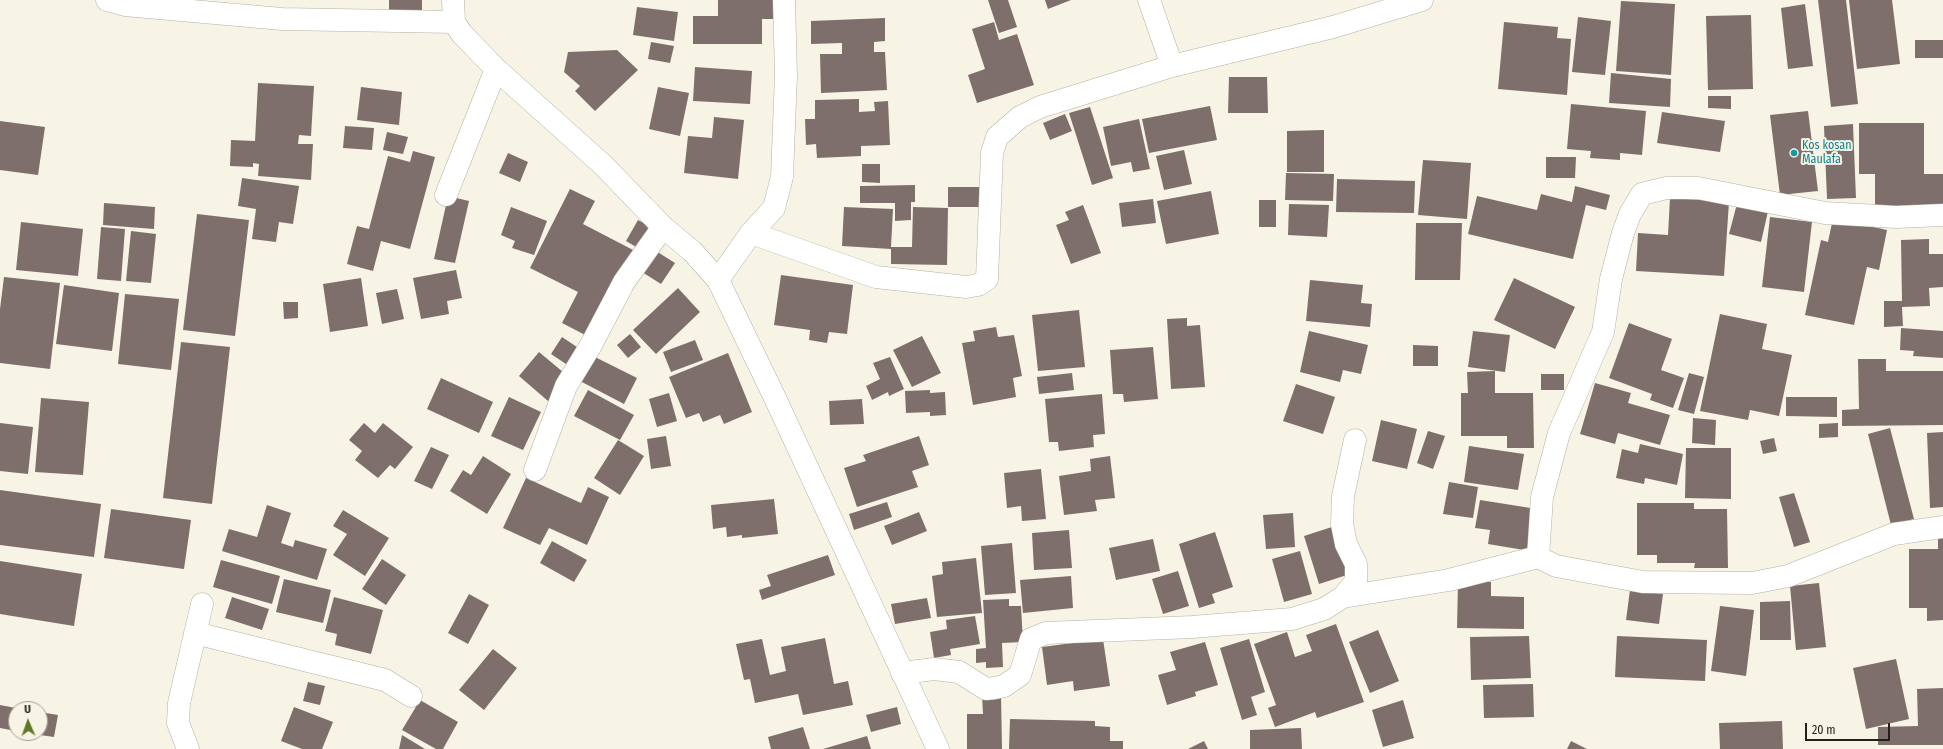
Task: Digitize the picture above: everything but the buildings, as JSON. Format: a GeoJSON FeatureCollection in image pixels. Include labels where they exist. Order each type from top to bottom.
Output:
{"type":"FeatureCollection","features":[{"type":"Feature","properties":{"kind":"street"},"geometry":{"type":"LineString","coordinates":[[107,0],[126,5],[282,19],[454,22]]}},
{"type":"Feature","properties":{"kind":"street"},"geometry":{"type":"LineString","coordinates":[[453,0],[454,22],[462,34],[496,69],[603,165],[663,227],[692,251],[718,280],[775,398],[938,749]]}},
{"type":"Feature","properties":{"kind":"street"},"geometry":{"type":"LineString","coordinates":[[718,280],[751,233],[774,208],[782,178],[786,75],[784,0]]}},
{"type":"Feature","properties":{"kind":"street"},"geometry":{"type":"LineString","coordinates":[[1149,0],[1172,66]]}},
{"type":"Feature","properties":{"kind":"street"},"geometry":{"type":"LineString","coordinates":[[751,233],[876,277],[966,287],[978,285],[987,279],[992,153],[997,137],[1020,117],[1040,107],[1172,66],[1333,26],[1422,0]]}},
{"type":"Feature","properties":{"kind":"street"},"geometry":{"type":"LineString","coordinates":[[446,195],[496,69]]}},
{"type":"Feature","properties":{"kind":"street"},"geometry":{"type":"LineString","coordinates":[[1538,558],[1542,497],[1559,433],[1603,332],[1611,279],[1623,233],[1630,214],[1642,194],[1666,188],[1698,188],[1825,212],[1896,217],[1943,215]]}},
{"type":"Feature","properties":{"kind":"street"},"geometry":{"type":"LineString","coordinates":[[536,470],[566,386],[591,344],[624,282],[663,227]]}},
{"type":"Feature","properties":{"kind":"street"},"geometry":{"type":"LineString","coordinates":[[902,673],[934,669],[959,672],[986,689],[995,688],[1004,686],[1020,675],[1031,639],[1046,633],[1192,627],[1292,619],[1324,609],[1343,597],[1356,581],[1356,564],[1346,544],[1342,524],[1343,496],[1355,440]]}},
{"type":"Feature","properties":{"kind":"street"},"geometry":{"type":"LineString","coordinates":[[1343,597],[1449,580],[1538,558],[1556,566],[1643,582],[1752,583],[1788,576],[1894,534],[1943,527]]}},
{"type":"Feature","properties":{"kind":"street"},"geometry":{"type":"LineString","coordinates":[[188,749],[178,723],[179,703],[202,604]]}},
{"type":"Feature","properties":{"kind":"street"},"geometry":{"type":"LineString","coordinates":[[195,633],[385,680],[412,696]]}},
{"type":"Feature","properties":{"kind":"place","name":"Kos kosan Maulafa"},"geometry":{"type":"Point","coordinates":[1794,153]}}]}
